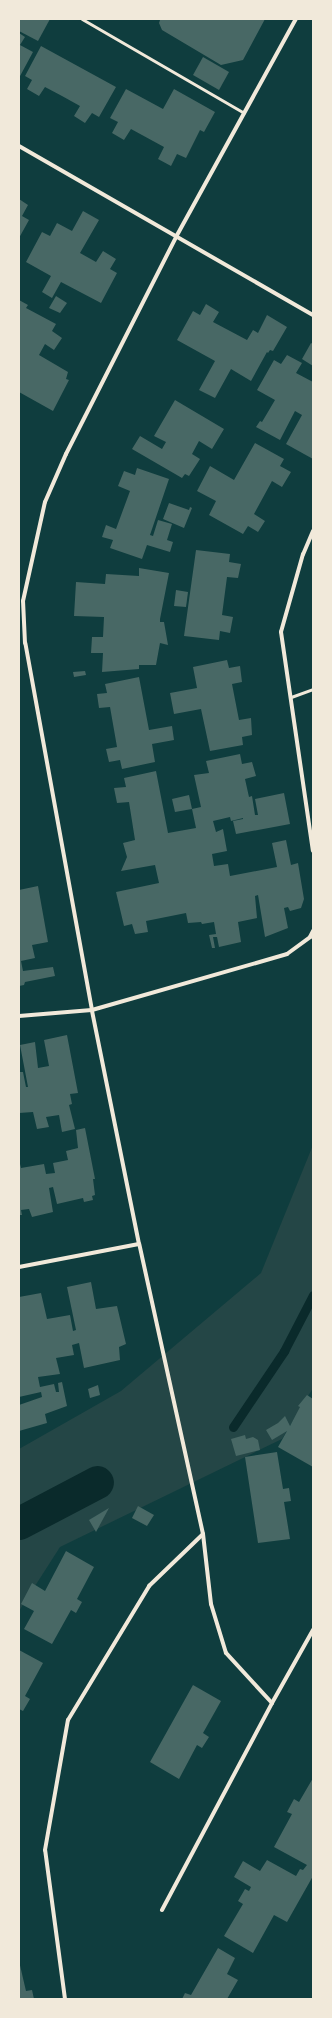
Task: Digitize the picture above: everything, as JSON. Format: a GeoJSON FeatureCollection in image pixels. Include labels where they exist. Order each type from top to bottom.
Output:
{"type":"FeatureCollection","features":[{"type":"Feature","properties":{"kind":"street"},"geometry":{"type":"LineString","coordinates":[[272,1703],[226,1652],[210,1604],[203,1534],[139,1244],[92,1010],[25,643],[23,601],[46,502],[66,454],[176,237],[296,19]]}},
{"type":"Feature","properties":{"kind":"street"},"geometry":{"type":"LineString","coordinates":[[19,146],[313,315]]}},
{"type":"Feature","properties":{"kind":"street"},"geometry":{"type":"LineString","coordinates":[[313,531],[303,554],[281,632],[313,850]]}},
{"type":"Feature","properties":{"kind":"street"},"geometry":{"type":"LineString","coordinates":[[19,1016],[92,1010],[287,954],[310,937],[313,931]]}},
{"type":"Feature","properties":{"kind":"street"},"geometry":{"type":"LineString","coordinates":[[19,1267],[139,1244]]}},
{"type":"Feature","properties":{"kind":"street"},"geometry":{"type":"LineString","coordinates":[[65,1999],[45,1850],[68,1720],[149,1586],[203,1534]]}},
{"type":"Feature","properties":{"kind":"street"},"geometry":{"type":"LineString","coordinates":[[162,1910],[272,1703],[313,1630]]}},
{"type":"Feature","properties":{"kind":"lane"},"geometry":{"type":"LineString","coordinates":[[82,19],[244,113]]}},
{"type":"Feature","properties":{"kind":"lane"},"geometry":{"type":"LineString","coordinates":[[291,697],[313,689]]}},
{"type":"Feature","properties":{"kind":"shaded area"},"geometry":{"type":"Polygon","coordinates":[[[313,1145],[313,1388],[282,1439],[60,1547],[19,1611],[19,1449],[121,1391],[261,1273],[313,1145]]]}},
{"type":"Feature","properties":{"kind":"building"},"geometry":{"type":"Polygon","coordinates":[[[19,19],[50,19],[38,41],[19,31],[19,19]]]}},
{"type":"Feature","properties":{"kind":"building"},"geometry":{"type":"Polygon","coordinates":[[[158,19],[265,19],[243,60],[221,65],[162,30],[159,23],[160,20],[158,19]]]}},
{"type":"Feature","properties":{"kind":"building"},"geometry":{"type":"Polygon","coordinates":[[[19,33],[25,37],[20,45],[33,52],[19,78],[19,33]]]}},
{"type":"Feature","properties":{"kind":"building"},"geometry":{"type":"Polygon","coordinates":[[[41,46],[116,87],[99,117],[92,113],[85,123],[74,116],[80,106],[45,87],[39,96],[27,89],[32,80],[25,76],[41,46]]]}},
{"type":"Feature","properties":{"kind":"building"},"geometry":{"type":"Polygon","coordinates":[[[203,57],[229,72],[219,90],[193,75],[203,57]]]}},
{"type":"Feature","properties":{"kind":"building"},"geometry":{"type":"Polygon","coordinates":[[[126,89],[163,109],[174,89],[215,112],[204,132],[200,130],[186,158],[177,154],[171,166],[158,159],[164,147],[131,129],[124,140],[112,133],[118,122],[110,118],[126,89]]]}},
{"type":"Feature","properties":{"kind":"building"},"geometry":{"type":"Polygon","coordinates":[[[19,199],[28,205],[22,216],[29,220],[19,238],[19,199]]]}},
{"type":"Feature","properties":{"kind":"building"},"geometry":{"type":"Polygon","coordinates":[[[83,211],[99,220],[80,253],[96,262],[103,251],[116,259],[110,269],[117,273],[101,303],[61,282],[52,298],[42,292],[51,276],[26,262],[42,232],[50,236],[57,223],[72,231],[83,211]]]}},
{"type":"Feature","properties":{"kind":"building"},"geometry":{"type":"Polygon","coordinates":[[[56,296],[67,303],[60,313],[49,308],[56,296]]]}},
{"type":"Feature","properties":{"kind":"building"},"geometry":{"type":"Polygon","coordinates":[[[19,300],[28,305],[26,308],[56,324],[52,331],[62,338],[54,350],[45,344],[39,355],[68,372],[66,379],[69,380],[53,411],[19,392],[19,300]]]}},
{"type":"Feature","properties":{"kind":"building"},"geometry":{"type":"Polygon","coordinates":[[[206,304],[219,312],[213,322],[247,340],[253,330],[258,333],[267,315],[287,327],[273,351],[270,350],[268,353],[267,352],[251,381],[231,369],[215,398],[199,390],[215,361],[177,340],[193,311],[200,315],[206,304]]]}},
{"type":"Feature","properties":{"kind":"building"},"geometry":{"type":"Polygon","coordinates":[[[311,343],[313,344],[313,366],[302,359],[311,343]]]}},
{"type":"Feature","properties":{"kind":"building"},"geometry":{"type":"Polygon","coordinates":[[[287,355],[302,363],[296,373],[313,382],[313,459],[286,444],[302,415],[295,411],[280,440],[256,427],[260,421],[262,422],[275,400],[257,390],[274,360],[281,364],[287,355]]]}},
{"type":"Feature","properties":{"kind":"building"},"geometry":{"type":"Polygon","coordinates":[[[175,400],[224,429],[212,449],[199,441],[192,454],[200,459],[189,476],[185,474],[182,478],[132,449],[140,436],[162,449],[166,442],[154,436],[175,400]]]}},
{"type":"Feature","properties":{"kind":"building"},"geometry":{"type":"Polygon","coordinates":[[[255,443],[284,459],[280,466],[291,472],[282,487],[272,481],[254,514],[265,521],[258,532],[248,526],[243,534],[209,515],[216,501],[197,491],[210,466],[234,480],[255,443]]]}},
{"type":"Feature","properties":{"kind":"building"},"geometry":{"type":"Polygon","coordinates":[[[137,468],[169,479],[150,535],[153,536],[158,520],[172,524],[167,540],[173,542],[170,552],[147,545],[142,559],[110,548],[113,540],[102,537],[106,525],[116,529],[130,491],[118,486],[124,471],[135,475],[137,468]]]}},
{"type":"Feature","properties":{"kind":"building"},"geometry":{"type":"Polygon","coordinates":[[[169,503],[189,510],[190,507],[192,508],[184,528],[163,519],[169,503]]]}},
{"type":"Feature","properties":{"kind":"building"},"geometry":{"type":"Polygon","coordinates":[[[196,550],[230,554],[229,562],[241,564],[238,578],[227,577],[222,615],[233,617],[230,633],[220,631],[219,640],[184,636],[196,550]]]}},
{"type":"Feature","properties":{"kind":"building"},"geometry":{"type":"Polygon","coordinates":[[[139,568],[169,573],[160,619],[160,622],[164,622],[168,645],[160,643],[156,665],[139,665],[139,669],[102,672],[103,653],[91,653],[92,637],[103,637],[104,617],[74,616],[76,582],[105,584],[106,574],[139,576],[139,568]]]}},
{"type":"Feature","properties":{"kind":"building"},"geometry":{"type":"Polygon","coordinates":[[[176,590],[188,592],[186,607],[174,606],[176,590]]]}},
{"type":"Feature","properties":{"kind":"building"},"geometry":{"type":"Polygon","coordinates":[[[227,660],[229,668],[240,666],[242,682],[232,684],[239,720],[251,718],[252,735],[242,737],[243,745],[210,751],[201,709],[174,714],[170,693],[197,688],[193,667],[227,660]]]}},
{"type":"Feature","properties":{"kind":"building"},"geometry":{"type":"Polygon","coordinates":[[[85,671],[86,675],[74,677],[73,672],[85,671]]]}},
{"type":"Feature","properties":{"kind":"building"},"geometry":{"type":"Polygon","coordinates":[[[139,677],[149,730],[172,726],[174,740],[152,744],[155,762],[122,769],[120,760],[109,762],[106,749],[117,747],[110,707],[99,708],[97,694],[107,693],[105,684],[139,677]]]}},
{"type":"Feature","properties":{"kind":"building"},"geometry":{"type":"Polygon","coordinates":[[[240,754],[242,764],[252,762],[256,776],[245,779],[249,797],[252,796],[255,815],[258,815],[255,799],[284,793],[290,824],[236,834],[233,821],[243,818],[231,821],[230,817],[213,821],[216,832],[223,829],[227,851],[212,854],[214,866],[228,864],[230,876],[277,867],[272,843],[286,840],[291,865],[298,863],[304,899],[301,908],[290,911],[288,907],[284,908],[288,928],[265,937],[258,895],[255,896],[257,918],[238,922],[241,942],[219,947],[217,937],[213,937],[215,948],[212,948],[209,935],[216,934],[214,922],[202,924],[201,922],[188,923],[186,913],[146,921],[148,932],[135,934],[132,924],[124,926],[116,892],[159,883],[155,865],[121,871],[127,857],[123,843],[135,840],[129,802],[117,803],[114,788],[126,787],[124,778],[156,771],[168,833],[196,828],[192,809],[201,807],[194,775],[209,773],[206,761],[240,754]]]}},
{"type":"Feature","properties":{"kind":"building"},"geometry":{"type":"Polygon","coordinates":[[[189,795],[192,809],[175,812],[172,799],[189,795]]]}},
{"type":"Feature","properties":{"kind":"building"},"geometry":{"type":"Polygon","coordinates":[[[38,886],[48,942],[32,945],[35,958],[21,961],[23,971],[53,967],[55,976],[25,982],[24,985],[19,986],[19,890],[38,886]]]}},
{"type":"Feature","properties":{"kind":"building"},"geometry":{"type":"Polygon","coordinates":[[[67,1035],[78,1093],[70,1094],[72,1104],[69,1105],[75,1129],[62,1132],[59,1115],[46,1117],[49,1127],[37,1129],[33,1112],[19,1113],[19,1072],[23,1072],[26,1087],[28,1087],[20,1045],[35,1042],[38,1068],[49,1066],[44,1040],[67,1035]]]}},
{"type":"Feature","properties":{"kind":"building"},"geometry":{"type":"Polygon","coordinates":[[[85,1128],[95,1179],[93,1179],[95,1195],[92,1196],[93,1200],[84,1202],[83,1198],[57,1204],[53,1187],[49,1188],[53,1212],[32,1217],[29,1209],[21,1210],[22,1215],[19,1215],[19,1160],[21,1168],[44,1164],[46,1174],[55,1173],[53,1163],[68,1160],[66,1151],[78,1148],[76,1130],[85,1128]]]}},
{"type":"Feature","properties":{"kind":"building"},"geometry":{"type":"Polygon","coordinates":[[[91,1282],[96,1309],[117,1306],[126,1344],[119,1347],[120,1360],[84,1368],[79,1343],[72,1345],[74,1355],[56,1358],[60,1374],[38,1377],[40,1387],[54,1384],[56,1392],[59,1392],[58,1383],[62,1382],[67,1406],[45,1414],[47,1423],[19,1431],[19,1405],[42,1397],[41,1392],[19,1397],[19,1297],[41,1293],[47,1319],[70,1315],[73,1331],[76,1330],[67,1287],[91,1282]]]}},
{"type":"Feature","properties":{"kind":"building"},"geometry":{"type":"Polygon","coordinates":[[[98,1385],[100,1395],[90,1398],[88,1389],[98,1385]]]}},
{"type":"Feature","properties":{"kind":"building"},"geometry":{"type":"Polygon","coordinates":[[[307,1395],[313,1399],[313,1467],[278,1447],[287,1431],[272,1440],[266,1430],[278,1423],[285,1416],[290,1426],[300,1407],[298,1406],[307,1395]]]}},
{"type":"Feature","properties":{"kind":"building"},"geometry":{"type":"Polygon","coordinates":[[[245,1435],[246,1439],[253,1437],[258,1440],[260,1450],[236,1456],[231,1439],[245,1435]]]}},
{"type":"Feature","properties":{"kind":"building"},"geometry":{"type":"Polygon","coordinates":[[[277,1452],[283,1489],[289,1488],[291,1501],[284,1502],[290,1539],[258,1543],[245,1457],[277,1452]]]}},
{"type":"Feature","properties":{"kind":"building"},"geometry":{"type":"Polygon","coordinates":[[[138,1506],[154,1515],[147,1526],[132,1518],[138,1506]]]}},
{"type":"Feature","properties":{"kind":"building"},"geometry":{"type":"Polygon","coordinates":[[[109,1508],[96,1532],[89,1520],[109,1508]]]}},
{"type":"Feature","properties":{"kind":"building"},"geometry":{"type":"Polygon","coordinates":[[[66,1551],[94,1567],[77,1599],[82,1602],[76,1613],[71,1610],[52,1644],[24,1629],[34,1611],[21,1604],[32,1583],[45,1591],[66,1551]]]}},
{"type":"Feature","properties":{"kind":"building"},"geometry":{"type":"Polygon","coordinates":[[[19,1650],[43,1663],[25,1696],[30,1699],[23,1711],[19,1709],[19,1650]]]}},
{"type":"Feature","properties":{"kind":"building"},"geometry":{"type":"Polygon","coordinates":[[[193,1685],[221,1701],[203,1733],[209,1737],[202,1748],[197,1745],[179,1779],[150,1762],[193,1685]]]}},
{"type":"Feature","properties":{"kind":"building"},"geometry":{"type":"Polygon","coordinates":[[[313,1778],[313,1876],[287,1922],[274,1915],[253,1953],[224,1936],[243,1904],[238,1901],[245,1889],[249,1891],[251,1887],[234,1877],[243,1861],[260,1871],[267,1860],[296,1876],[300,1869],[303,1870],[307,1865],[274,1847],[292,1814],[287,1812],[294,1799],[299,1802],[313,1778]]]}},
{"type":"Feature","properties":{"kind":"building"},"geometry":{"type":"Polygon","coordinates":[[[218,1948],[235,1958],[227,1974],[238,1980],[227,1999],[182,1999],[185,1993],[191,1995],[218,1948]]]}},
{"type":"Feature","properties":{"kind":"building"},"geometry":{"type":"Polygon","coordinates":[[[19,1961],[26,1991],[32,1990],[34,1999],[19,1999],[19,1961]]]}},
{"type":"Feature","properties":{"kind":"waterway"},"geometry":{"type":"LineString","coordinates":[[233,1427],[284,1351],[313,1295]]}},
{"type":"Feature","properties":{"kind":"waterway"},"geometry":{"type":"LineString","coordinates":[[19,1523],[97,1482]]}}]}
